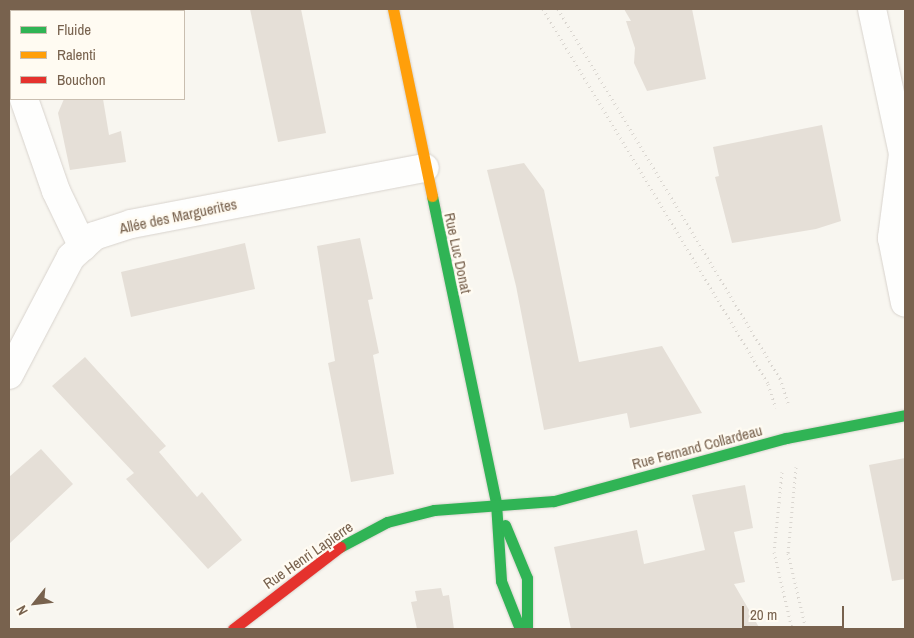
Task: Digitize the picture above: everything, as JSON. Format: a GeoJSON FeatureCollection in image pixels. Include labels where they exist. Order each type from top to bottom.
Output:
{"type":"FeatureCollection","features":[{"type":"Feature","properties":{"kind":"street","name":"Rue Luc Donat"},"geometry":{"type":"LineString","coordinates":[[393,9],[496,503],[501,581],[520,629]]}},
{"type":"Feature","properties":{"kind":"street"},"geometry":{"type":"LineString","coordinates":[[872,9],[903,154],[893,222],[905,303]]}},
{"type":"Feature","properties":{"kind":"street"},"geometry":{"type":"LineString","coordinates":[[24,100],[56,191],[83,247]]}},
{"type":"Feature","properties":{"kind":"street","name":"Allée des Marguerites"},"geometry":{"type":"LineString","coordinates":[[9,375],[71,257],[94,236],[131,224],[425,168]]}},
{"type":"Feature","properties":{"kind":"street","name":"Rue Fernand Collardeau"},"geometry":{"type":"LineString","coordinates":[[496,503],[554,501],[786,438],[905,415]]}},
{"type":"Feature","properties":{"kind":"street","name":"Rue Luc Donat"},"geometry":{"type":"LineString","coordinates":[[496,503],[527,578],[528,629]]}},
{"type":"Feature","properties":{"kind":"street","name":"Rue Henri Lapierre"},"geometry":{"type":"LineString","coordinates":[[233,629],[349,540],[386,522],[434,510],[496,503]]}},
{"type":"Feature","properties":{"kind":"path"},"geometry":{"type":"LineString","coordinates":[[543,9],[768,384],[786,438],[774,552],[792,629]]}},
{"type":"Feature","properties":{"kind":"path"},"geometry":{"type":"LineString","coordinates":[[558,9],[780,378],[799,436],[788,553],[806,629]]}},
{"type":"Feature","properties":{"kind":"building"},"geometry":{"type":"Polygon","coordinates":[[[250,9],[301,9],[326,133],[278,142],[250,9]]]}},
{"type":"Feature","properties":{"kind":"building"},"geometry":{"type":"Polygon","coordinates":[[[624,9],[692,9],[706,79],[647,91],[634,63],[635,48],[626,21],[631,21],[624,9]]]}},
{"type":"Feature","properties":{"kind":"building"},"geometry":{"type":"Polygon","coordinates":[[[64,100],[103,100],[109,135],[121,131],[126,162],[70,170],[58,113],[64,100]]]}},
{"type":"Feature","properties":{"kind":"building"},"geometry":{"type":"Polygon","coordinates":[[[822,125],[841,221],[816,229],[732,243],[715,177],[719,176],[713,147],[822,125]]]}},
{"type":"Feature","properties":{"kind":"building"},"geometry":{"type":"Polygon","coordinates":[[[524,163],[544,190],[579,362],[662,346],[702,413],[630,428],[627,413],[544,430],[516,286],[487,170],[524,163]]]}},
{"type":"Feature","properties":{"kind":"building"},"geometry":{"type":"Polygon","coordinates":[[[360,238],[373,299],[368,300],[379,353],[373,355],[394,474],[351,482],[328,363],[335,361],[317,246],[360,238]]]}},
{"type":"Feature","properties":{"kind":"building"},"geometry":{"type":"Polygon","coordinates":[[[245,243],[255,289],[131,317],[121,272],[245,243]]]}},
{"type":"Feature","properties":{"kind":"building"},"geometry":{"type":"Polygon","coordinates":[[[85,357],[166,446],[159,452],[197,497],[202,492],[242,540],[208,569],[126,479],[134,473],[52,386],[85,357]]]}},
{"type":"Feature","properties":{"kind":"building"},"geometry":{"type":"Polygon","coordinates":[[[41,449],[73,484],[9,544],[9,477],[41,449]]]}},
{"type":"Feature","properties":{"kind":"building"},"geometry":{"type":"Polygon","coordinates":[[[905,458],[905,579],[892,581],[869,465],[905,458]]]}},
{"type":"Feature","properties":{"kind":"building"},"geometry":{"type":"Polygon","coordinates":[[[745,485],[753,528],[734,532],[745,582],[734,584],[760,629],[571,629],[554,547],[637,530],[644,564],[705,550],[692,495],[745,485]]]}},
{"type":"Feature","properties":{"kind":"building"},"geometry":{"type":"Polygon","coordinates":[[[441,588],[443,596],[449,595],[454,629],[417,629],[411,602],[417,601],[415,591],[441,588]]]}},
{"type":"Feature","properties":{"kind":"traffic: fast"},"geometry":{"type":"LineString","coordinates":[[432,196],[496,503],[501,581],[520,629]]}},
{"type":"Feature","properties":{"kind":"traffic: fast"},"geometry":{"type":"LineString","coordinates":[[340,547],[387,522],[434,510],[554,501],[786,438],[905,415]]}},
{"type":"Feature","properties":{"kind":"traffic: fast"},"geometry":{"type":"LineString","coordinates":[[505,525],[527,578],[527,629]]}},
{"type":"Feature","properties":{"kind":"traffic: slow"},"geometry":{"type":"LineString","coordinates":[[393,9],[432,196]]}},
{"type":"Feature","properties":{"kind":"traffic: jam"},"geometry":{"type":"LineString","coordinates":[[233,629],[340,547]]}}]}
